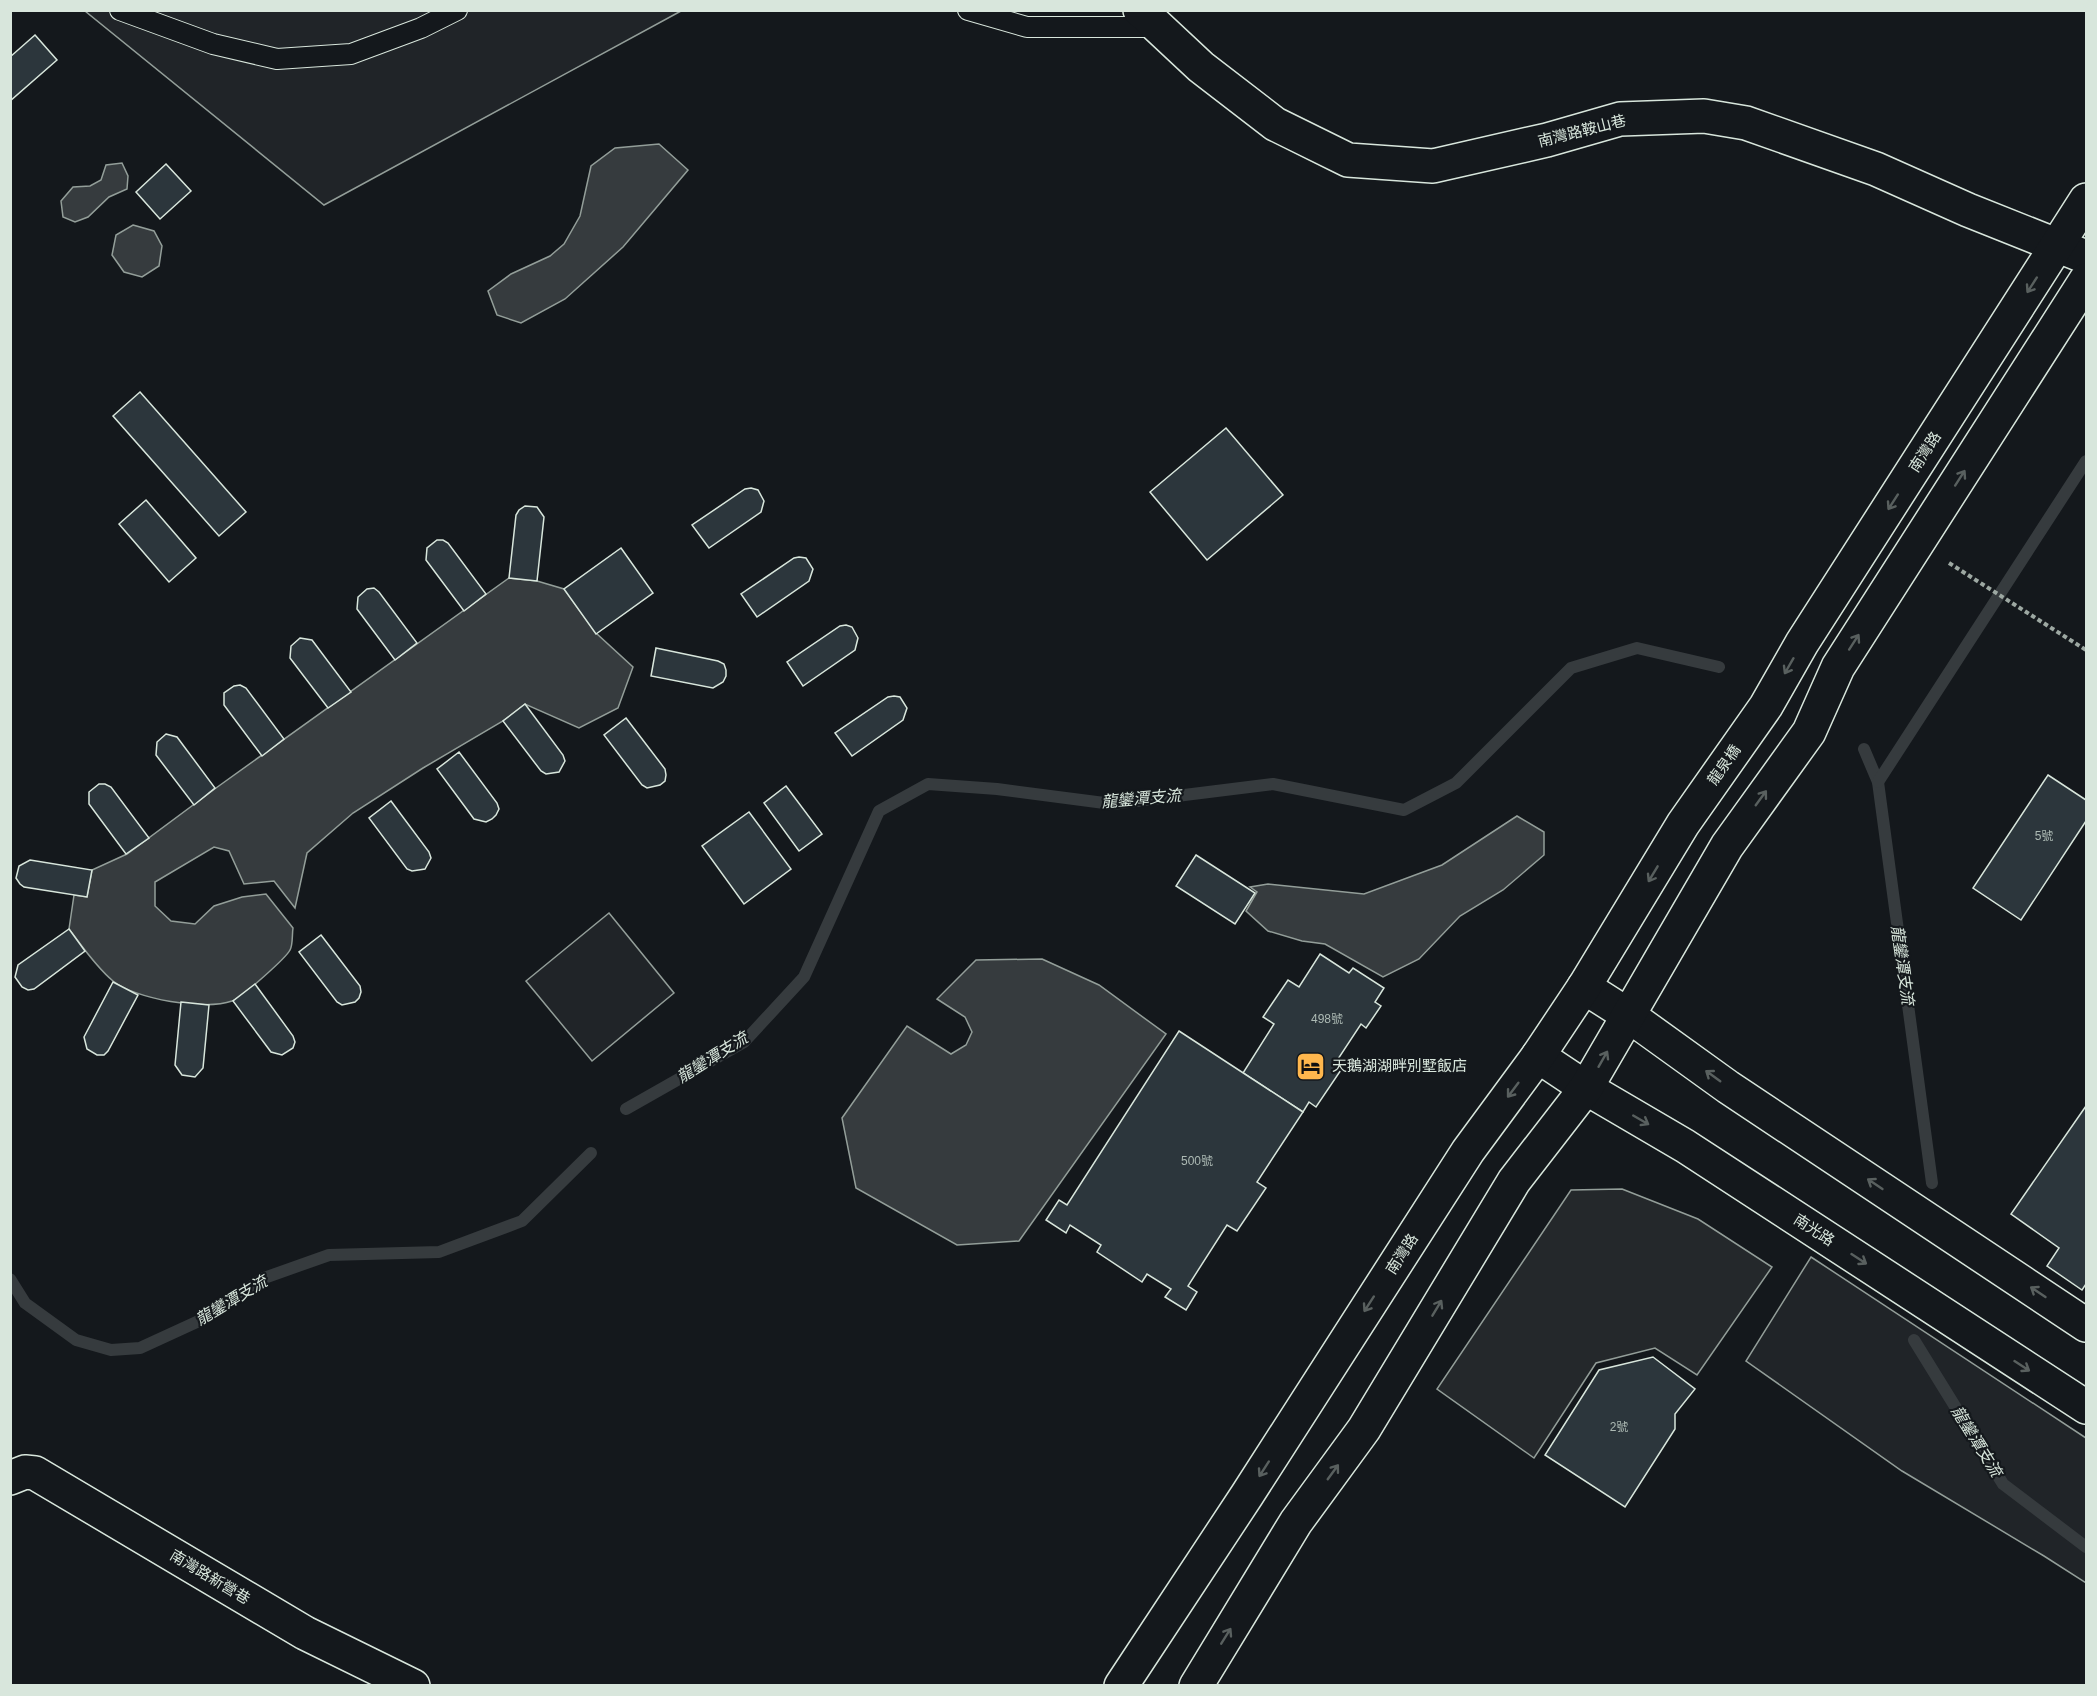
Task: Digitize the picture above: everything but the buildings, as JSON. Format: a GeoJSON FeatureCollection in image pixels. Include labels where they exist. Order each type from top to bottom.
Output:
{"type":"FeatureCollection","features":[{"type":"Feature","properties":{"kind":"main road","name":"南灣路鞍山巷"},"geometry":{"type":"LineString","coordinates":[[1148,19],[1201,67],[1275,124],[1348,160],[1432,166],[1547,140],[1620,119],[1704,116],[1746,123],[1876,169],[1968,210],[2072,251]]}},
{"type":"Feature","properties":{"kind":"main road","name":"南灣路"},"geometry":{"type":"LineString","coordinates":[[1766,706],[1802,643],[2072,251],[2086,200]]}},
{"type":"Feature","properties":{"kind":"main road"},"geometry":{"type":"LineString","coordinates":[[1196,1686],[1296,1522],[1365,1429],[1514,1182],[1586,1088],[1727,846],[1809,732],[1838,667],[2086,280]]}},
{"type":"Feature","properties":{"kind":"main road","name":"龍泉橋"},"geometry":{"type":"LineString","coordinates":[[1683,824],[1766,706]]}},
{"type":"Feature","properties":{"kind":"main road","name":"南灣路"},"geometry":{"type":"LineString","coordinates":[[1121,1686],[1468,1151],[1538,1056],[1584,987],[1683,824]]}},
{"type":"Feature","properties":{"kind":"main road"},"geometry":{"type":"LineString","coordinates":[[1584,987],[1628,1015],[1728,1087],[2086,1325]]}},
{"type":"Feature","properties":{"kind":"main road","name":"南光路"},"geometry":{"type":"LineString","coordinates":[[1538,1056],[1586,1088],[1685,1146],[2086,1407]]}},
{"type":"Feature","properties":{"kind":"main road","name":"南灣路新營巷"},"geometry":{"type":"LineString","coordinates":[[10,1478],[25,1472],[35,1473],[305,1633],[412,1686]]}},
{"type":"Feature","properties":{"kind":"lane"},"geometry":{"type":"LineString","coordinates":[[120,10],[213,44],[276,59],[351,54],[422,28],[457,10]]}},
{"type":"Feature","properties":{"kind":"lane"},"geometry":{"type":"LineString","coordinates":[[968,10],[1027,27],[1148,19]]}},
{"type":"Feature","properties":{"kind":"path"},"geometry":{"type":"LineString","coordinates":[[1918,543],[2086,650]]}},
{"type":"Feature","properties":{"kind":"shaded area"},"geometry":{"type":"Polygon","coordinates":[[[85,11],[681,11],[324,205],[85,11]]]}},
{"type":"Feature","properties":{"kind":"shaded area"},"geometry":{"type":"Polygon","coordinates":[[[659,144],[688,170],[623,247],[565,299],[521,323],[497,315],[488,291],[511,274],[550,256],[564,244],[580,216],[591,166],[615,148],[659,144]]]}},
{"type":"Feature","properties":{"kind":"shaded area"},"geometry":{"type":"Polygon","coordinates":[[[122,163],[128,176],[127,189],[109,197],[88,217],[75,222],[63,217],[61,201],[73,187],[90,186],[101,180],[106,165],[122,163]]]}},
{"type":"Feature","properties":{"kind":"shaded area"},"geometry":{"type":"Polygon","coordinates":[[[133,225],[154,231],[162,246],[159,266],[142,277],[124,272],[112,255],[116,235],[133,225]]]}},
{"type":"Feature","properties":{"kind":"shaded area"},"geometry":{"type":"Polygon","coordinates":[[[509,578],[537,581],[564,589],[596,633],[633,667],[618,708],[579,728],[525,704],[503,721],[353,813],[307,853],[295,908],[274,881],[244,884],[229,851],[214,847],[155,882],[155,906],[171,921],[195,924],[214,906],[242,897],[266,894],[293,928],[292,945],[287,954],[237,999],[205,1005],[171,1002],[123,987],[101,969],[69,929],[74,895],[87,897],[92,870],[127,854],[509,578]]]}},
{"type":"Feature","properties":{"kind":"shaded area"},"geometry":{"type":"Polygon","coordinates":[[[1517,816],[1544,832],[1544,855],[1503,890],[1460,916],[1419,959],[1383,977],[1325,944],[1302,941],[1268,931],[1246,911],[1257,892],[1250,887],[1268,884],[1364,894],[1442,865],[1517,816]]]}},
{"type":"Feature","properties":{"kind":"shaded area"},"geometry":{"type":"Polygon","coordinates":[[[609,913],[674,993],[592,1061],[526,981],[609,913]]]}},
{"type":"Feature","properties":{"kind":"shaded area"},"geometry":{"type":"Polygon","coordinates":[[[1042,959],[1099,985],[1166,1034],[1019,1241],[957,1245],[856,1188],[842,1118],[907,1026],[951,1054],[966,1045],[972,1032],[965,1017],[937,999],[976,960],[1042,959]]]}},
{"type":"Feature","properties":{"kind":"shaded area"},"geometry":{"type":"Polygon","coordinates":[[[1622,1189],[1698,1219],[1772,1267],[1697,1375],[1655,1348],[1596,1363],[1534,1458],[1437,1389],[1571,1190],[1622,1189]]]}},
{"type":"Feature","properties":{"kind":"shaded area"},"geometry":{"type":"Polygon","coordinates":[[[1811,1257],[2086,1438],[2086,1583],[1902,1471],[1746,1361],[1811,1257]]]}},
{"type":"Feature","properties":{"kind":"waterway"},"geometry":{"type":"LineString","coordinates":[[1878,782],[2086,461]]}},
{"type":"Feature","properties":{"kind":"waterway","name":"龍鑾潭支流"},"geometry":{"type":"LineString","coordinates":[[626,1109],[744,1042],[804,977],[879,811],[928,784],[997,789],[1112,804],[1273,784],[1404,810],[1456,783],[1571,668],[1637,648],[1719,667]]}},
{"type":"Feature","properties":{"kind":"waterway","name":"龍鑾潭支流"},"geometry":{"type":"LineString","coordinates":[[1864,749],[1878,782],[1932,1183]]}},
{"type":"Feature","properties":{"kind":"waterway","name":"龍鑾潭支流"},"geometry":{"type":"LineString","coordinates":[[10,1279],[25,1303],[76,1340],[111,1350],[140,1348],[201,1320],[264,1278],[329,1255],[439,1252],[522,1221],[591,1153]]}},
{"type":"Feature","properties":{"kind":"waterway","name":"龍鑾潭支流"},"geometry":{"type":"LineString","coordinates":[[1914,1340],[2003,1484],[2086,1547]]}},
{"type":"Feature","properties":{"kind":"place","name":"天鵝湖湖畔別墅飯店"},"geometry":{"type":"Point","coordinates":[1311,1066]}}]}
